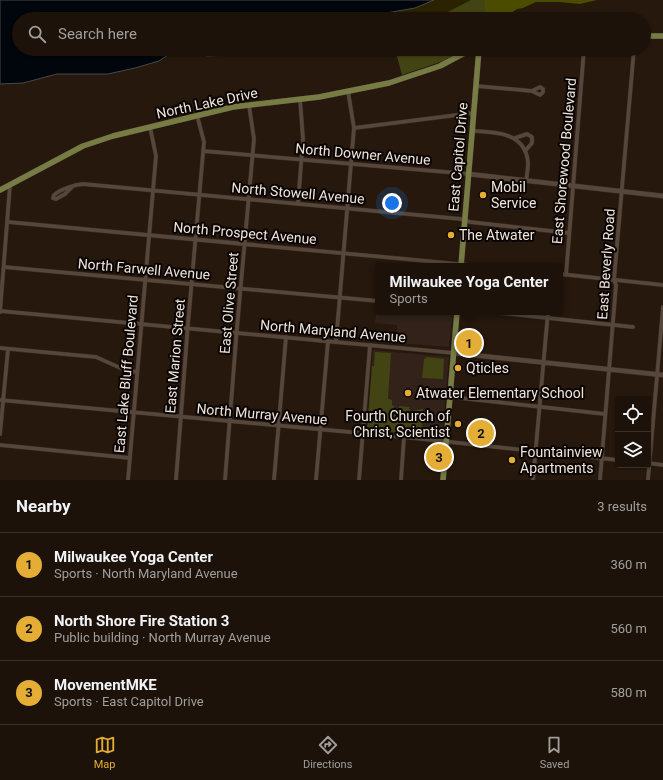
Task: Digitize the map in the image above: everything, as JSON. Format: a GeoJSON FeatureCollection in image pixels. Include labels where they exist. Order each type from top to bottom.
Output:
{"type":"FeatureCollection","features":[{"type":"Feature","properties":{"kind":"main road"},"geometry":{"type":"LineString","coordinates":[[651,36],[663,36]]}},
{"type":"Feature","properties":{"kind":"main road","name":"North Lake Drive"},"geometry":{"type":"LineString","coordinates":[[0,190],[95,141],[233,107],[300,99],[389,83],[436,67],[458,56]]}},
{"type":"Feature","properties":{"kind":"main road","name":"East Capitol Drive"},"geometry":{"type":"LineString","coordinates":[[461,263],[478,56]]}},
{"type":"Feature","properties":{"kind":"main road"},"geometry":{"type":"LineString","coordinates":[[443,480],[457,315]]}},
{"type":"Feature","properties":{"kind":"street","name":"East Shorewood Boulevard"},"geometry":{"type":"LineString","coordinates":[[566,274],[583,56]]}},
{"type":"Feature","properties":{"kind":"street","name":"East Beverly Road"},"geometry":{"type":"LineString","coordinates":[[600,480],[616,285],[614,280],[633,56]]}},
{"type":"Feature","properties":{"kind":"street"},"geometry":{"type":"LineString","coordinates":[[476,86],[532,91]]}},
{"type":"Feature","properties":{"kind":"street"},"geometry":{"type":"LineString","coordinates":[[336,342],[354,128],[348,91]]}},
{"type":"Feature","properties":{"kind":"street"},"geometry":{"type":"LineString","coordinates":[[298,204],[303,139],[300,99]]}},
{"type":"Feature","properties":{"kind":"street","name":"East Olive Street"},"geometry":{"type":"LineString","coordinates":[[225,480],[240,289],[254,139],[250,105]]}},
{"type":"Feature","properties":{"kind":"street"},"geometry":{"type":"LineString","coordinates":[[354,128],[473,113]]}},
{"type":"Feature","properties":{"kind":"street","name":"East Marion Street"},"geometry":{"type":"LineString","coordinates":[[176,480],[204,139],[197,115]]}},
{"type":"Feature","properties":{"kind":"street","name":"East Lake Bluff Boulevard"},"geometry":{"type":"LineString","coordinates":[[128,480],[156,156],[150,127]]}},
{"type":"Feature","properties":{"kind":"street"},"geometry":{"type":"LineString","coordinates":[[472,131],[499,133],[515,138],[527,134],[532,137],[532,141],[531,145],[524,151]]}},
{"type":"Feature","properties":{"kind":"street"},"geometry":{"type":"LineString","coordinates":[[515,138],[528,160],[526,181]]}},
{"type":"Feature","properties":{"kind":"street","name":"North Downer Avenue"},"geometry":{"type":"LineString","coordinates":[[203,151],[469,174],[663,196]]}},
{"type":"Feature","properties":{"kind":"street","name":"North Stowell Avenue"},"geometry":{"type":"LineString","coordinates":[[72,187],[62,196],[56,199],[53,198],[55,193],[72,187],[83,184],[460,219],[465,221],[569,232]]}},
{"type":"Feature","properties":{"kind":"street"},"geometry":{"type":"LineString","coordinates":[[0,312],[10,185]]}},
{"type":"Feature","properties":{"kind":"street","name":"North Prospect Avenue"},"geometry":{"type":"LineString","coordinates":[[8,222],[442,263]]}},
{"type":"Feature","properties":{"kind":"street","name":"North Farwell Avenue"},"geometry":{"type":"LineString","coordinates":[[4,267],[375,301]]}},
{"type":"Feature","properties":{"kind":"street"},"geometry":{"type":"LineString","coordinates":[[566,274],[663,285]]}},
{"type":"Feature","properties":{"kind":"street"},"geometry":{"type":"LineString","coordinates":[[651,433],[663,307]]}},
{"type":"Feature","properties":{"kind":"street","name":"North Maryland Avenue"},"geometry":{"type":"LineString","coordinates":[[0,312],[286,337],[663,374]]}},
{"type":"Feature","properties":{"kind":"street"},"geometry":{"type":"LineString","coordinates":[[520,315],[633,327]]}},
{"type":"Feature","properties":{"kind":"street"},"geometry":{"type":"LineString","coordinates":[[533,480],[548,315]]}},
{"type":"Feature","properties":{"kind":"street"},"geometry":{"type":"LineString","coordinates":[[274,480],[286,337]]}},
{"type":"Feature","properties":{"kind":"street"},"geometry":{"type":"LineString","coordinates":[[316,480],[328,341]]}},
{"type":"Feature","properties":{"kind":"street"},"geometry":{"type":"LineString","coordinates":[[359,480],[370,345]]}},
{"type":"Feature","properties":{"kind":"street"},"geometry":{"type":"LineString","coordinates":[[0,348],[96,357],[125,370],[137,372]]}},
{"type":"Feature","properties":{"kind":"street"},"geometry":{"type":"LineString","coordinates":[[0,434],[1,400],[8,349]]}},
{"type":"Feature","properties":{"kind":"street"},"geometry":{"type":"LineString","coordinates":[[451,397],[605,414]]}},
{"type":"Feature","properties":{"kind":"street","name":"North Murray Avenue"},"geometry":{"type":"LineString","coordinates":[[1,400],[404,437],[615,460]]}},
{"type":"Feature","properties":{"kind":"street"},"geometry":{"type":"LineString","coordinates":[[401,480],[404,437]]}},
{"type":"Feature","properties":{"kind":"street"},"geometry":{"type":"LineString","coordinates":[[0,445],[130,458]]}},
{"type":"Feature","properties":{"kind":"street"},"geometry":{"type":"LineString","coordinates":[[651,463],[663,465]]}},
{"type":"Feature","properties":{"kind":"street"},"geometry":{"type":"LineString","coordinates":[[648,468],[648,480]]}},
{"type":"Feature","properties":{"kind":"shaded area"},"geometry":{"type":"Polygon","coordinates":[[[0,0],[434,0],[415,8],[392,12],[12,12],[12,56],[166,56],[159,61],[108,74],[57,74],[23,83],[0,84],[0,0]]]}},
{"type":"Feature","properties":{"kind":"shaded area"},"geometry":{"type":"Polygon","coordinates":[[[434,0],[485,0],[485,12],[404,12],[434,0]]]}},
{"type":"Feature","properties":{"kind":"shaded area"},"geometry":{"type":"Polygon","coordinates":[[[485,0],[597,0],[580,4],[536,2],[512,12],[485,12],[485,0]]]}},
{"type":"Feature","properties":{"kind":"shaded area"},"geometry":{"type":"Polygon","coordinates":[[[397,56],[452,56],[443,61],[402,75],[397,56]]]}},
{"type":"Feature","properties":{"kind":"shaded area"},"geometry":{"type":"Polygon","coordinates":[[[376,315],[453,315],[449,347],[396,343],[397,325],[375,323],[376,315]]]}},
{"type":"Feature","properties":{"kind":"shaded area","name":"Atwater Elementary School"},"geometry":{"type":"Polygon","coordinates":[[[373,350],[449,357],[442,437],[367,430],[373,350]]]}},
{"type":"Feature","properties":{"kind":"shaded area"},"geometry":{"type":"Polygon","coordinates":[[[375,352],[391,353],[388,399],[392,400],[392,405],[394,406],[393,414],[399,415],[399,406],[409,407],[410,411],[423,409],[421,434],[367,430],[372,366],[374,366],[375,352]]]}},
{"type":"Feature","properties":{"kind":"shaded area"},"geometry":{"type":"Polygon","coordinates":[[[427,357],[444,359],[443,379],[422,378],[424,359],[427,357]]]}},
{"type":"Feature","properties":{"kind":"sand"},"geometry":{"type":"Polygon","coordinates":[[[434,0],[471,0],[448,12],[392,12],[415,8],[434,0]]]}},
{"type":"Feature","properties":{"kind":"place","name":"Mobil Service"},"geometry":{"type":"Point","coordinates":[483,195]}},
{"type":"Feature","properties":{"kind":"place","name":"The Atwater"},"geometry":{"type":"Point","coordinates":[451,235]}},
{"type":"Feature","properties":{"kind":"place","name":"Milwaukee Yoga Center"},"geometry":{"type":"Point","coordinates":[469,343]}},
{"type":"Feature","properties":{"kind":"place","name":"Qticles"},"geometry":{"type":"Point","coordinates":[458,368]}},
{"type":"Feature","properties":{"kind":"place","name":"Atwater Elementary School"},"geometry":{"type":"Point","coordinates":[408,393]}},
{"type":"Feature","properties":{"kind":"place","name":"Fourth Church of Christ, Scientist"},"geometry":{"type":"Point","coordinates":[458,424]}},
{"type":"Feature","properties":{"kind":"place","name":"North Shore Fire Station 3"},"geometry":{"type":"Point","coordinates":[481,433]}},
{"type":"Feature","properties":{"kind":"place","name":"MovementMKE"},"geometry":{"type":"Point","coordinates":[439,457]}},
{"type":"Feature","properties":{"kind":"place","name":"Fountainview Apartments"},"geometry":{"type":"Point","coordinates":[512,460]}}]}
